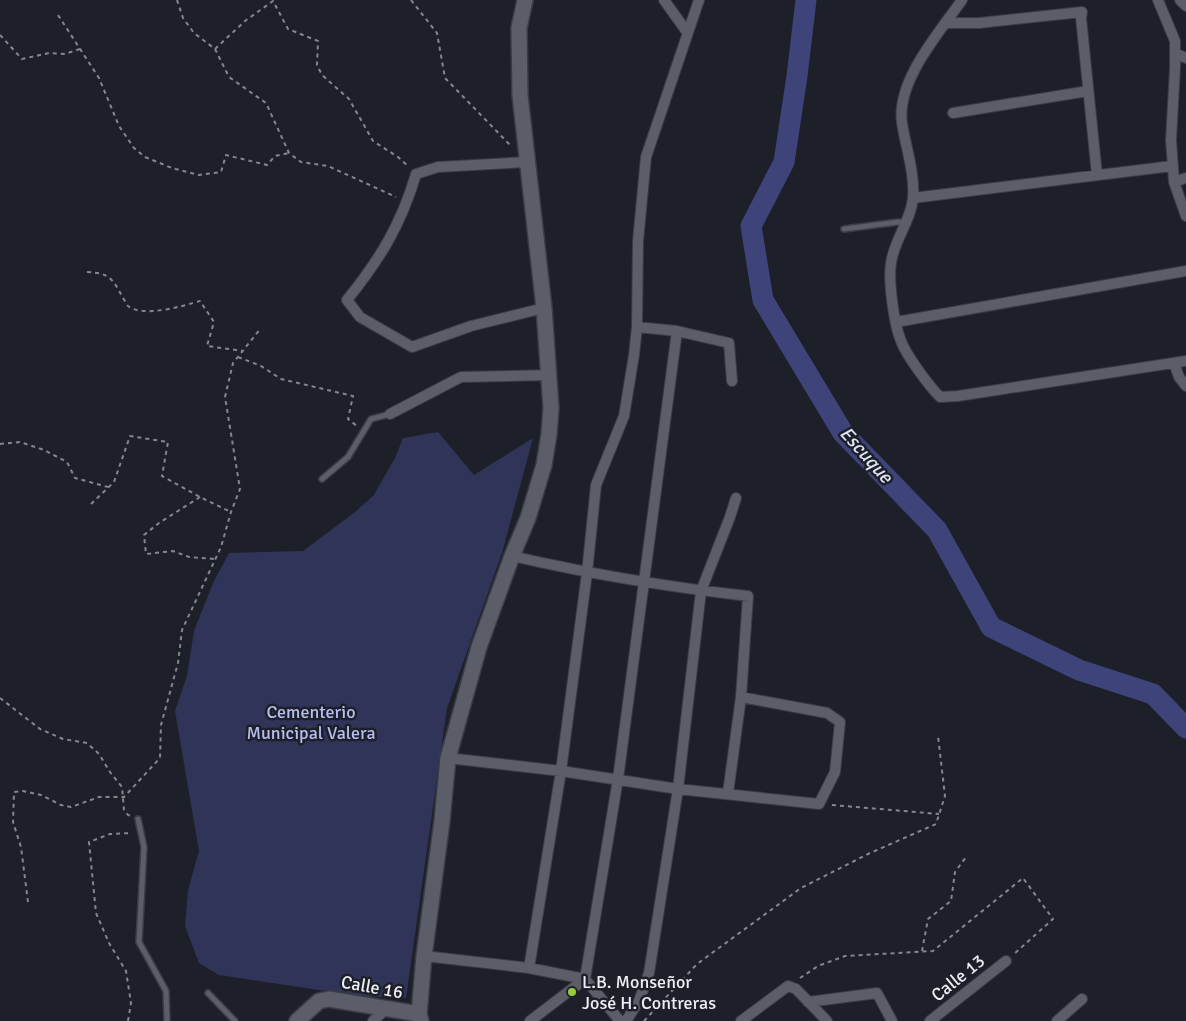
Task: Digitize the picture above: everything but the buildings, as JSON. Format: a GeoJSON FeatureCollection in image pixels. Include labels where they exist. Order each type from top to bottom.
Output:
{"type":"FeatureCollection","features":[{"type":"Feature","properties":{"kind":"main road"},"geometry":{"type":"LineString","coordinates":[[420,1018],[424,956],[442,821],[448,758],[480,647],[512,556],[528,518],[544,465],[552,408],[544,308],[520,86],[519,28],[524,0]]}},
{"type":"Feature","properties":{"kind":"main road","name":"Calle 16"},"geometry":{"type":"LineString","coordinates":[[297,1021],[314,1004],[324,1000],[336,1000],[386,1009],[420,1018]]}},
{"type":"Feature","properties":{"kind":"street"},"geometry":{"type":"LineString","coordinates":[[664,0],[687,32]]}},
{"type":"Feature","properties":{"kind":"street"},"geometry":{"type":"LineString","coordinates":[[529,968],[561,771],[587,573],[596,485],[624,416],[637,327],[638,240],[646,157],[698,0]]}},
{"type":"Feature","properties":{"kind":"street"},"geometry":{"type":"LineString","coordinates":[[962,0],[914,68],[903,97],[902,121],[913,182],[913,198],[911,210],[891,263],[891,297],[901,342],[931,388],[940,397],[958,396],[1186,361]]}},
{"type":"Feature","properties":{"kind":"street"},"geometry":{"type":"LineString","coordinates":[[1158,0],[1175,41],[1171,140],[1172,166],[1174,182],[1186,216]]}},
{"type":"Feature","properties":{"kind":"street"},"geometry":{"type":"LineString","coordinates":[[1180,0],[1186,6]]}},
{"type":"Feature","properties":{"kind":"street"},"geometry":{"type":"LineString","coordinates":[[946,23],[979,23],[1082,12],[1097,176]]}},
{"type":"Feature","properties":{"kind":"street"},"geometry":{"type":"LineString","coordinates":[[1175,53],[1186,58]]}},
{"type":"Feature","properties":{"kind":"street"},"geometry":{"type":"LineString","coordinates":[[953,113],[1088,91]]}},
{"type":"Feature","properties":{"kind":"street"},"geometry":{"type":"LineString","coordinates":[[527,162],[438,167],[416,174],[408,202],[393,234],[371,269],[347,300],[360,316],[412,347],[471,326],[544,308]]}},
{"type":"Feature","properties":{"kind":"street"},"geometry":{"type":"LineString","coordinates":[[913,198],[1172,166]]}},
{"type":"Feature","properties":{"kind":"street"},"geometry":{"type":"LineString","coordinates":[[1174,182],[1186,178]]}},
{"type":"Feature","properties":{"kind":"street"},"geometry":{"type":"LineString","coordinates":[[896,322],[1186,271]]}},
{"type":"Feature","properties":{"kind":"street"},"geometry":{"type":"LineString","coordinates":[[637,327],[676,331],[729,342],[732,382]]}},
{"type":"Feature","properties":{"kind":"street"},"geometry":{"type":"LineString","coordinates":[[530,1021],[585,979],[618,779],[676,331]]}},
{"type":"Feature","properties":{"kind":"street"},"geometry":{"type":"LineString","coordinates":[[1174,363],[1179,378],[1186,386]]}},
{"type":"Feature","properties":{"kind":"street"},"geometry":{"type":"LineString","coordinates":[[390,414],[461,377],[550,375]]}},
{"type":"Feature","properties":{"kind":"street"},"geometry":{"type":"LineString","coordinates":[[626,1021],[639,1001],[648,973],[678,789],[701,591],[736,498]]}},
{"type":"Feature","properties":{"kind":"street"},"geometry":{"type":"LineString","coordinates":[[512,556],[587,573],[701,591],[748,596],[741,697],[728,793]]}},
{"type":"Feature","properties":{"kind":"street"},"geometry":{"type":"LineString","coordinates":[[448,758],[561,771],[678,789],[820,804],[835,772],[840,722],[827,713],[741,697]]}},
{"type":"Feature","properties":{"kind":"street"},"geometry":{"type":"LineString","coordinates":[[424,956],[529,968],[585,979],[620,1021]]}},
{"type":"Feature","properties":{"kind":"street","name":"Calle 13"},"geometry":{"type":"LineString","coordinates":[[930,1021],[1006,961]]}},
{"type":"Feature","properties":{"kind":"street"},"geometry":{"type":"LineString","coordinates":[[741,1021],[788,986],[796,989],[827,1021]]}},
{"type":"Feature","properties":{"kind":"street"},"geometry":{"type":"LineString","coordinates":[[808,1002],[877,993],[892,1021]]}},
{"type":"Feature","properties":{"kind":"street"},"geometry":{"type":"LineString","coordinates":[[1057,1021],[1082,999]]}},
{"type":"Feature","properties":{"kind":"street"},"geometry":{"type":"LineString","coordinates":[[373,1021],[386,1009]]}},
{"type":"Feature","properties":{"kind":"lane"},"geometry":{"type":"LineString","coordinates":[[844,229],[898,222],[905,223]]}},
{"type":"Feature","properties":{"kind":"lane"},"geometry":{"type":"LineString","coordinates":[[322,479],[348,457],[371,418],[390,414]]}},
{"type":"Feature","properties":{"kind":"lane"},"geometry":{"type":"LineString","coordinates":[[138,820],[144,847],[139,942],[166,991],[166,1021]]}},
{"type":"Feature","properties":{"kind":"lane"},"geometry":{"type":"LineString","coordinates":[[208,993],[235,1021]]}},
{"type":"Feature","properties":{"kind":"path"},"geometry":{"type":"LineString","coordinates":[[177,0],[183,18],[194,33],[215,49],[229,77],[266,103],[289,153],[301,162],[328,166],[408,202]]}},
{"type":"Feature","properties":{"kind":"path"},"geometry":{"type":"LineString","coordinates":[[411,0],[437,33],[445,78],[527,162]]}},
{"type":"Feature","properties":{"kind":"path"},"geometry":{"type":"LineString","coordinates":[[215,49],[245,20],[274,1],[288,29],[318,41],[317,65],[322,75],[349,99],[372,141],[398,157],[416,174]]}},
{"type":"Feature","properties":{"kind":"path"},"geometry":{"type":"LineString","coordinates":[[58,14],[98,78],[119,126],[134,148],[145,157],[172,168],[199,174],[221,172],[226,155],[267,166],[276,156],[289,153]]}},
{"type":"Feature","properties":{"kind":"path"},"geometry":{"type":"LineString","coordinates":[[0,35],[22,59],[49,53],[65,54],[80,49]]}},
{"type":"Feature","properties":{"kind":"path"},"geometry":{"type":"LineString","coordinates":[[87,272],[97,272],[112,278],[128,306],[142,312],[183,306],[200,301],[214,322],[207,346],[243,350]]}},
{"type":"Feature","properties":{"kind":"path"},"geometry":{"type":"LineString","coordinates":[[28,902],[21,847],[13,822],[14,792],[24,791],[41,795],[60,805],[71,807],[99,797],[124,797],[160,758],[161,725],[178,663],[182,630],[221,547],[240,489],[225,397],[233,363],[261,328]]}},
{"type":"Feature","properties":{"kind":"path"},"geometry":{"type":"LineString","coordinates":[[238,357],[261,366],[281,379],[353,396],[348,419],[365,430]]}},
{"type":"Feature","properties":{"kind":"path"},"geometry":{"type":"LineString","coordinates":[[92,504],[114,482],[130,436],[168,442],[162,476],[231,512]]}},
{"type":"Feature","properties":{"kind":"path"},"geometry":{"type":"LineString","coordinates":[[0,444],[20,442],[44,450],[67,462],[75,478],[108,487]]}},
{"type":"Feature","properties":{"kind":"path"},"geometry":{"type":"LineString","coordinates":[[200,497],[159,523],[144,535],[146,554],[173,551],[189,557],[216,559]]}},
{"type":"Feature","properties":{"kind":"path"},"geometry":{"type":"LineString","coordinates":[[0,698],[40,729],[63,739],[87,743],[99,754],[122,787],[124,810],[128,815],[138,820]]}},
{"type":"Feature","properties":{"kind":"path"},"geometry":{"type":"LineString","coordinates":[[644,1021],[697,964],[801,888],[868,854],[936,824],[945,796],[938,736]]}},
{"type":"Feature","properties":{"kind":"path"},"geometry":{"type":"LineString","coordinates":[[820,804],[940,814]]}},
{"type":"Feature","properties":{"kind":"path"},"geometry":{"type":"LineString","coordinates":[[128,1021],[131,1003],[126,971],[109,942],[96,912],[90,842],[110,834],[141,832]]}},
{"type":"Feature","properties":{"kind":"path"},"geometry":{"type":"LineString","coordinates":[[922,952],[928,919],[951,901],[955,872],[966,856]]}},
{"type":"Feature","properties":{"kind":"path"},"geometry":{"type":"LineString","coordinates":[[788,986],[818,966],[845,956],[933,951],[1023,878],[1053,919],[1006,961]]}},
{"type":"Feature","properties":{"kind":"green space","name":"Cementerio Municipal Valera"},"geometry":{"type":"Polygon","coordinates":[[[438,432],[474,475],[533,438],[502,553],[447,708],[406,998],[359,996],[219,975],[199,963],[185,926],[188,890],[199,851],[175,711],[187,676],[194,631],[213,583],[229,553],[303,551],[355,512],[374,495],[396,456],[403,438],[438,432]]]}},
{"type":"Feature","properties":{"kind":"waterway","name":"Escuque"},"geometry":{"type":"LineString","coordinates":[[806,0],[784,162],[751,226],[763,300],[843,433],[937,530],[991,627],[1079,670],[1153,694],[1186,728]]}},
{"type":"Feature","properties":{"kind":"place","name":"L.B. Monseñor José H. Contreras"},"geometry":{"type":"Point","coordinates":[572,992]}}]}
